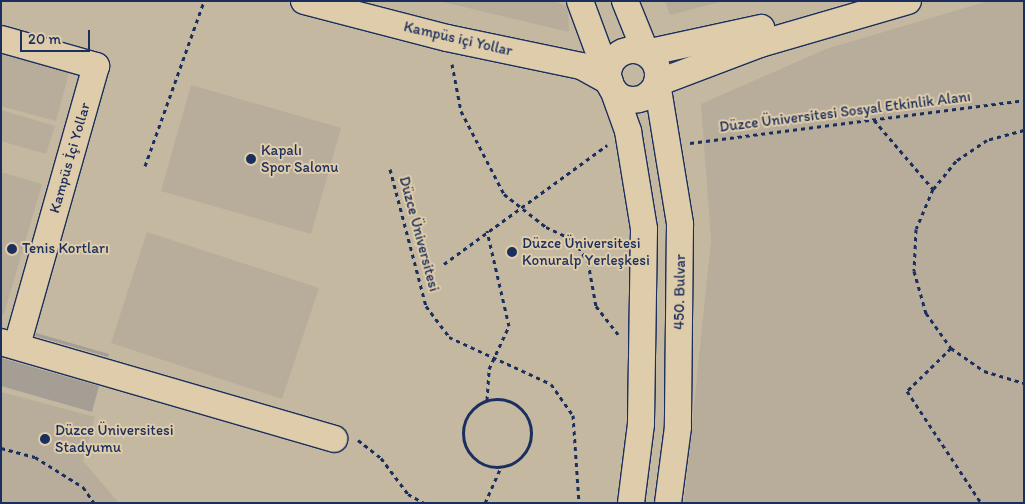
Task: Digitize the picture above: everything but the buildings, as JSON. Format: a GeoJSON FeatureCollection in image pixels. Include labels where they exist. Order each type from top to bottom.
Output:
{"type":"FeatureCollection","features":[{"type":"Feature","properties":{"kind":"street","name":"Kampüs içi Yollar"},"geometry":{"type":"LineString","coordinates":[[304,1],[447,38],[581,66],[611,85]]}},
{"type":"Feature","properties":{"kind":"street"},"geometry":{"type":"LineString","coordinates":[[580,1],[628,131],[644,228],[641,424],[631,503]]}},
{"type":"Feature","properties":{"kind":"street"},"geometry":{"type":"LineString","coordinates":[[625,1],[646,53],[656,66],[657,82]]}},
{"type":"Feature","properties":{"kind":"street"},"geometry":{"type":"LineString","coordinates":[[853,1],[711,42],[646,53],[621,54],[610,66],[611,85],[625,98],[641,99],[657,82],[760,44],[908,1]]}},
{"type":"Feature","properties":{"kind":"street","name":"Kampüs İçi Yollar"},"geometry":{"type":"LineString","coordinates":[[1,39],[96,66],[9,344],[334,439]]}},
{"type":"Feature","properties":{"kind":"street","name":"450. Bulvar"},"geometry":{"type":"LineString","coordinates":[[657,82],[670,146],[680,224],[678,427],[668,503]]}},
{"type":"Feature","properties":{"kind":"path"},"geometry":{"type":"LineString","coordinates":[[146,166],[204,1]]}},
{"type":"Feature","properties":{"kind":"path"},"geometry":{"type":"LineString","coordinates":[[447,38],[461,111],[504,194],[519,207],[574,240],[588,262],[596,306],[618,335],[642,352]]}},
{"type":"Feature","properties":{"kind":"path","name":"Düzce Üniversitesi Sosyal Etkinlik Alanı"},"geometry":{"type":"LineString","coordinates":[[670,146],[1024,100]]}},
{"type":"Feature","properties":{"kind":"path"},"geometry":{"type":"LineString","coordinates":[[873,120],[932,189]]}},
{"type":"Feature","properties":{"kind":"path"},"geometry":{"type":"LineString","coordinates":[[1024,130],[987,140],[956,160],[932,189],[916,228],[914,271],[926,312],[951,348],[984,371],[1024,383]]}},
{"type":"Feature","properties":{"kind":"path","name":"Düzce Üniversitesi"},"geometry":{"type":"LineString","coordinates":[[444,264],[487,230],[628,131]]}},
{"type":"Feature","properties":{"kind":"path","name":"Düzce Üniversitesi"},"geometry":{"type":"LineString","coordinates":[[390,168],[426,306],[449,337],[551,384],[573,414],[579,503]]}},
{"type":"Feature","properties":{"kind":"path"},"geometry":{"type":"LineString","coordinates":[[487,230],[509,326],[496,358],[489,369],[487,400]]}},
{"type":"Feature","properties":{"kind":"path"},"geometry":{"type":"LineString","coordinates":[[951,348],[907,391],[981,503]]}},
{"type":"Feature","properties":{"kind":"path"},"geometry":{"type":"LineString","coordinates":[[485,503],[501,467],[524,452],[530,425],[519,406],[498,398],[487,400],[469,413],[463,434],[471,455],[490,466],[501,467]]}},
{"type":"Feature","properties":{"kind":"path"},"geometry":{"type":"LineString","coordinates":[[334,439],[354,437],[381,458],[408,494],[424,503]]}},
{"type":"Feature","properties":{"kind":"path"},"geometry":{"type":"LineString","coordinates":[[1,448],[35,457],[83,487],[94,503]]}},
{"type":"Feature","properties":{"kind":"shaded area","name":"Düzce Üniversitesi Konuralp Yerleşkesi"},"geometry":{"type":"Polygon","coordinates":[[[1,1],[1024,1],[1024,503],[1,503],[1,1]]]}},
{"type":"Feature","properties":{"kind":"shaded area"},"geometry":{"type":"Polygon","coordinates":[[[439,1],[555,1],[568,7],[569,32],[439,1]]]}},
{"type":"Feature","properties":{"kind":"shaded area"},"geometry":{"type":"Polygon","coordinates":[[[665,1],[724,1],[670,15],[665,1]]]}},
{"type":"Feature","properties":{"kind":"shaded area"},"geometry":{"type":"Polygon","coordinates":[[[988,1],[1024,1],[1024,503],[684,503],[711,240],[701,104],[826,49],[988,1]]]}},
{"type":"Feature","properties":{"kind":"shaded area"},"geometry":{"type":"Polygon","coordinates":[[[1,43],[72,62],[56,121],[1,106],[1,43]]]}},
{"type":"Feature","properties":{"kind":"shaded area","name":"Kapalı Spor Salonu"},"geometry":{"type":"Polygon","coordinates":[[[191,85],[341,128],[311,234],[161,191],[191,85]]]}},
{"type":"Feature","properties":{"kind":"shaded area"},"geometry":{"type":"Polygon","coordinates":[[[1,110],[55,126],[46,154],[1,141],[1,110]]]}},
{"type":"Feature","properties":{"kind":"shaded area","name":"Tenis Kortları"},"geometry":{"type":"Polygon","coordinates":[[[1,172],[42,184],[4,314],[1,314],[1,172]]]}},
{"type":"Feature","properties":{"kind":"shaded area"},"geometry":{"type":"Polygon","coordinates":[[[147,232],[319,288],[282,399],[111,343],[147,232]]]}},
{"type":"Feature","properties":{"kind":"shaded area","name":"Düzce Üniversitesi Stadyumu"},"geometry":{"type":"Polygon","coordinates":[[[1,392],[95,417],[83,461],[119,503],[1,503],[1,392]]]}},
{"type":"Feature","properties":{"kind":"place","name":"Kapalı Spor Salonu"},"geometry":{"type":"Point","coordinates":[251,159]}},
{"type":"Feature","properties":{"kind":"place","name":"Tenis Kortları"},"geometry":{"type":"Point","coordinates":[12,249]}},
{"type":"Feature","properties":{"kind":"place","name":"Düzce Üniversitesi Konuralp Yerleşkesi"},"geometry":{"type":"Point","coordinates":[512,252]}},
{"type":"Feature","properties":{"kind":"place","name":"Düzce Üniversitesi Stadyumu"},"geometry":{"type":"Point","coordinates":[45,439]}}]}
